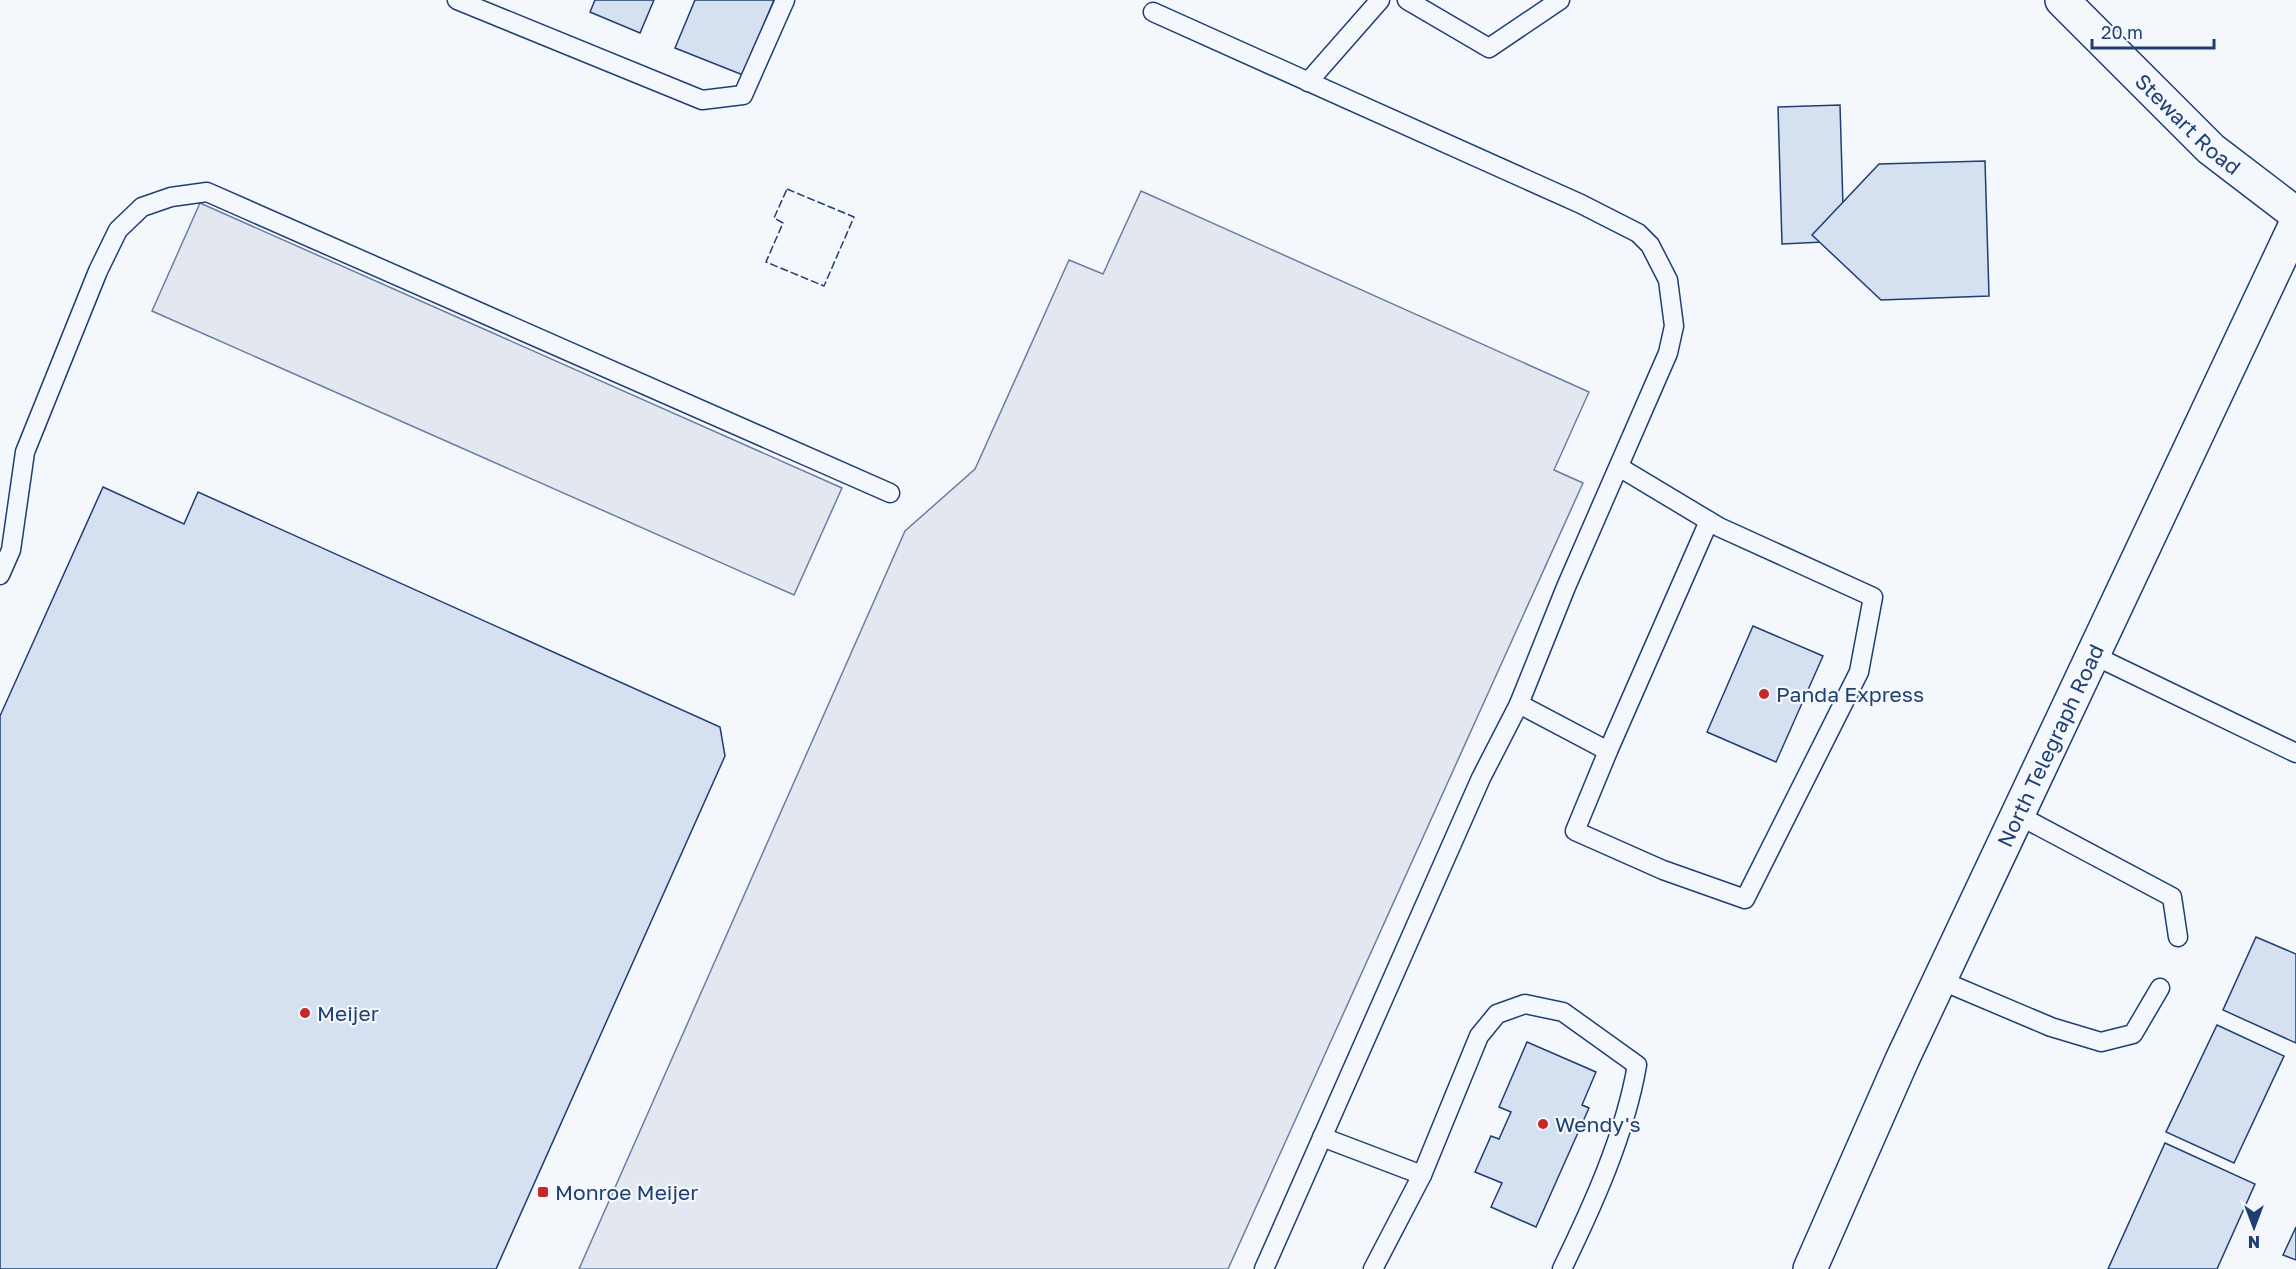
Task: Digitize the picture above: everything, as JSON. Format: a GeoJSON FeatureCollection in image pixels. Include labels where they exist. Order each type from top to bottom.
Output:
{"type":"FeatureCollection","features":[{"type":"Feature","properties":{"kind":"main road","name":"Stewart Road"},"geometry":{"type":"LineString","coordinates":[[2062,0],[2211,149],[2296,214]]}},
{"type":"Feature","properties":{"kind":"main road","name":"North Telegraph Road"},"geometry":{"type":"LineString","coordinates":[[1810,1269],[1940,980],[2296,224]]}},
{"type":"Feature","properties":{"kind":"lane"},"geometry":{"type":"LineString","coordinates":[[457,0],[702,100],[743,95],[785,0]]}},
{"type":"Feature","properties":{"kind":"lane"},"geometry":{"type":"LineString","coordinates":[[1308,82],[1380,0]]}},
{"type":"Feature","properties":{"kind":"lane"},"geometry":{"type":"LineString","coordinates":[[1407,0],[1489,48],[1560,0]]}},
{"type":"Feature","properties":{"kind":"lane"},"geometry":{"type":"LineString","coordinates":[[1153,12],[1581,204],[1638,233],[1650,245],[1668,280],[1674,326],[1668,353],[1566,587],[1519,704],[1481,778],[1264,1269]]}},
{"type":"Feature","properties":{"kind":"lane"},"geometry":{"type":"LineString","coordinates":[[0,575],[11,550],[25,452],[98,271],[118,230],[142,207],[171,197],[207,192],[891,493]]}},
{"type":"Feature","properties":{"kind":"lane"},"geometry":{"type":"LineString","coordinates":[[1619,467],[1709,521],[1873,597],[1859,672],[1744,899],[1663,870],[1575,831],[1709,521]]}},
{"type":"Feature","properties":{"kind":"lane"},"geometry":{"type":"LineString","coordinates":[[2093,655],[2296,753]]}},
{"type":"Feature","properties":{"kind":"lane"},"geometry":{"type":"LineString","coordinates":[[1519,704],[1608,751]]}},
{"type":"Feature","properties":{"kind":"lane"},"geometry":{"type":"LineString","coordinates":[[2018,815],[2172,897],[2178,937]]}},
{"type":"Feature","properties":{"kind":"lane"},"geometry":{"type":"LineString","coordinates":[[1940,980],[2051,1027],[2101,1042],[2133,1034],[2160,988]]}},
{"type":"Feature","properties":{"kind":"lane"},"geometry":{"type":"LineString","coordinates":[[1373,1269],[1422,1175],[1479,1036],[1497,1014],[1525,1004],[1563,1012],[1637,1065],[1630,1104],[1580,1232],[1562,1269]]}},
{"type":"Feature","properties":{"kind":"lane"},"geometry":{"type":"LineString","coordinates":[[1322,1137],[1422,1175]]}},
{"type":"Feature","properties":{"kind":"shaded area"},"geometry":{"type":"Polygon","coordinates":[[[1141,191],[1589,392],[1554,470],[1583,483],[1228,1269],[579,1269],[905,531],[975,469],[1069,260],[1103,274],[1141,191]]]}},
{"type":"Feature","properties":{"kind":"shaded area"},"geometry":{"type":"Polygon","coordinates":[[[200,203],[842,488],[794,595],[152,311],[200,203]]]}},
{"type":"Feature","properties":{"kind":"building"},"geometry":{"type":"Polygon","coordinates":[[[595,0],[654,0],[640,33],[590,12],[595,0]]]}},
{"type":"Feature","properties":{"kind":"building"},"geometry":{"type":"Polygon","coordinates":[[[695,0],[774,0],[743,75],[675,48],[695,0]]]}},
{"type":"Feature","properties":{"kind":"building"},"geometry":{"type":"Polygon","coordinates":[[[1840,105],[1844,241],[1782,244],[1778,107],[1840,105]]]}},
{"type":"Feature","properties":{"kind":"building"},"geometry":{"type":"Polygon","coordinates":[[[1985,161],[1989,296],[1881,300],[1812,235],[1879,164],[1985,161]]]}},
{"type":"Feature","properties":{"kind":"building","name":"Meijer"},"geometry":{"type":"Polygon","coordinates":[[[103,487],[184,524],[198,492],[720,727],[725,756],[496,1269],[0,1269],[0,716],[103,487]]]}},
{"type":"Feature","properties":{"kind":"building","name":"Panda Express"},"geometry":{"type":"Polygon","coordinates":[[[1753,626],[1823,656],[1776,762],[1707,732],[1753,626]]]}},
{"type":"Feature","properties":{"kind":"building"},"geometry":{"type":"Polygon","coordinates":[[[2256,937],[2296,954],[2296,1043],[2223,1010],[2256,937]]]}},
{"type":"Feature","properties":{"kind":"building"},"geometry":{"type":"Polygon","coordinates":[[[2217,1025],[2284,1056],[2234,1163],[2166,1132],[2217,1025]]]}},
{"type":"Feature","properties":{"kind":"building","name":"Wendy's"},"geometry":{"type":"Polygon","coordinates":[[[1527,1042],[1596,1072],[1582,1105],[1589,1108],[1536,1227],[1491,1207],[1502,1183],[1475,1172],[1491,1136],[1499,1139],[1511,1112],[1499,1107],[1527,1042]]]}},
{"type":"Feature","properties":{"kind":"building"},"geometry":{"type":"Polygon","coordinates":[[[2165,1143],[2255,1184],[2217,1269],[2108,1269],[2165,1143]]]}},
{"type":"Feature","properties":{"kind":"building"},"geometry":{"type":"Polygon","coordinates":[[[2296,1227],[2296,1260],[2283,1255],[2296,1227]]]}},
{"type":"Feature","properties":{"kind":"fence"},"geometry":{"type":"LineString","coordinates":[[787,189],[854,217],[824,286],[766,262],[783,223],[774,218],[787,189]]}},
{"type":"Feature","properties":{"kind":"place","name":"Panda Express"},"geometry":{"type":"Point","coordinates":[1764,694]}},
{"type":"Feature","properties":{"kind":"place","name":"Meijer"},"geometry":{"type":"Point","coordinates":[305,1013]}},
{"type":"Feature","properties":{"kind":"place","name":"Wendy's"},"geometry":{"type":"Point","coordinates":[1543,1124]}},
{"type":"Feature","properties":{"kind":"place","name":"Monroe Meijer"},"geometry":{"type":"Point","coordinates":[543,1192]}}]}
